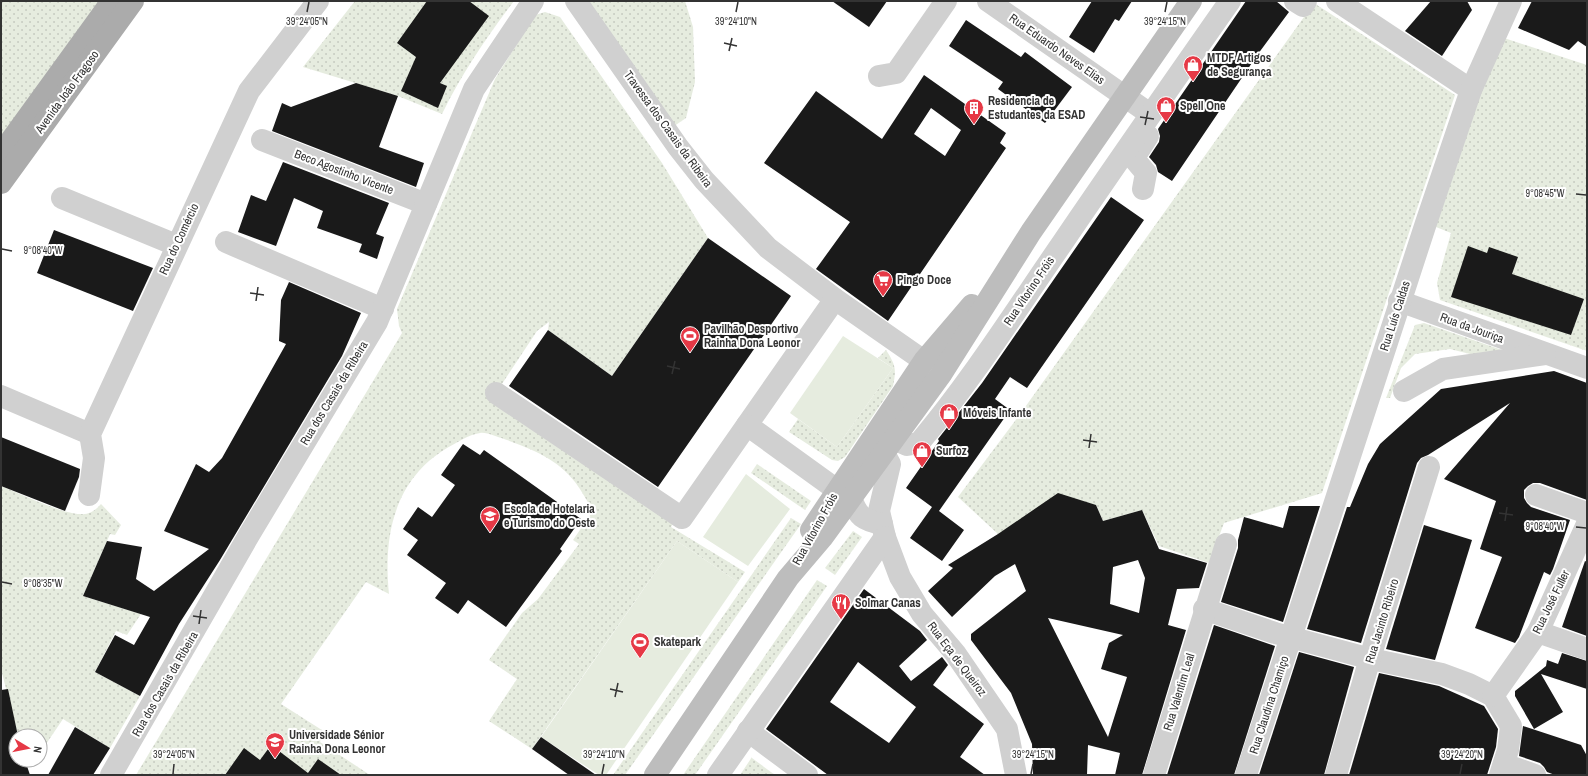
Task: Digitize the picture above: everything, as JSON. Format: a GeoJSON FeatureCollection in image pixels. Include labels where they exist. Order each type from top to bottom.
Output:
{"type":"FeatureCollection","features":[{"type":"Feature","properties":{"kind":"main road","name":"Avenida João Fragoso"},"geometry":{"type":"LineString","coordinates":[[1,154],[112,1]]}},
{"type":"Feature","properties":{"kind":"main road","name":"Avenida João Fragoso"},"geometry":{"type":"LineString","coordinates":[[1,183],[132,1]]}},
{"type":"Feature","properties":{"kind":"main road","name":"Rua Vitorino Fróis"},"geometry":{"type":"LineString","coordinates":[[654,774],[788,578],[811,531],[889,446],[942,373],[1031,232],[1191,1]]}},
{"type":"Feature","properties":{"kind":"main road","name":"Rua Vitorino Fróis"},"geometry":{"type":"LineString","coordinates":[[844,494],[924,361],[1031,232]]}},
{"type":"Feature","properties":{"kind":"main road"},"geometry":{"type":"LineString","coordinates":[[924,361],[942,373]]}},
{"type":"Feature","properties":{"kind":"street","name":"Rua do Comércio"},"geometry":{"type":"LineString","coordinates":[[90,434],[176,245],[249,91],[318,1]]}},
{"type":"Feature","properties":{"kind":"street","name":"Rua dos Casais da Ribeira"},"geometry":{"type":"LineString","coordinates":[[112,775],[253,528],[378,322],[474,89],[533,1]]}},
{"type":"Feature","properties":{"kind":"street","name":"Travessa dos Casais da Ribeira"},"geometry":{"type":"LineString","coordinates":[[576,1],[675,142],[704,180],[768,248],[835,299],[924,361]]}},
{"type":"Feature","properties":{"kind":"street"},"geometry":{"type":"LineString","coordinates":[[878,76],[896,73],[946,1]]}},
{"type":"Feature","properties":{"kind":"street","name":"Rua Eduardo Neves Elias"},"geometry":{"type":"LineString","coordinates":[[988,1],[1125,98]]}},
{"type":"Feature","properties":{"kind":"street","name":"Rua Vitorino Fróis"},"geometry":{"type":"LineString","coordinates":[[889,446],[919,443],[934,426],[974,372],[1150,114],[1230,1]]}},
{"type":"Feature","properties":{"kind":"street"},"geometry":{"type":"LineString","coordinates":[[1143,189],[1146,173],[1135,160],[1136,153],[1243,1]]}},
{"type":"Feature","properties":{"kind":"street"},"geometry":{"type":"LineString","coordinates":[[1295,1],[1303,6],[1306,1]]}},
{"type":"Feature","properties":{"kind":"street"},"geometry":{"type":"LineString","coordinates":[[1337,1],[1471,90]]}},
{"type":"Feature","properties":{"kind":"street","name":"Rua Luís Caldas"},"geometry":{"type":"LineString","coordinates":[[1292,636],[1399,301],[1471,90],[1512,1]]}},
{"type":"Feature","properties":{"kind":"street"},"geometry":{"type":"LineString","coordinates":[[1125,98],[1150,114]]}},
{"type":"Feature","properties":{"kind":"street","name":"Beco Agostinho Vicente"},"geometry":{"type":"LineString","coordinates":[[262,140],[426,204]]}},
{"type":"Feature","properties":{"kind":"street"},"geometry":{"type":"LineString","coordinates":[[62,198],[176,245]]}},
{"type":"Feature","properties":{"kind":"street"},"geometry":{"type":"LineString","coordinates":[[990,370],[1103,201]]}},
{"type":"Feature","properties":{"kind":"street"},"geometry":{"type":"LineString","coordinates":[[226,242],[383,309]]}},
{"type":"Feature","properties":{"kind":"street"},"geometry":{"type":"LineString","coordinates":[[496,393],[682,518],[835,299]]}},
{"type":"Feature","properties":{"kind":"street","name":"Rua da Jouriça"},"geometry":{"type":"LineString","coordinates":[[1399,301],[1587,368]]}},
{"type":"Feature","properties":{"kind":"street","name":"Rua da Jouriça"},"geometry":{"type":"LineString","coordinates":[[1404,391],[1443,370],[1546,354]]}},
{"type":"Feature","properties":{"kind":"street"},"geometry":{"type":"LineString","coordinates":[[1,396],[90,434],[94,458],[89,495]]}},
{"type":"Feature","properties":{"kind":"street"},"geometry":{"type":"LineString","coordinates":[[747,425],[844,494],[882,524]]}},
{"type":"Feature","properties":{"kind":"street"},"geometry":{"type":"LineString","coordinates":[[718,775],[882,524],[890,464],[889,446]]}},
{"type":"Feature","properties":{"kind":"street","name":"Rua Jacinto Ribeiro"},"geometry":{"type":"LineString","coordinates":[[1336,775],[1429,467]]}},
{"type":"Feature","properties":{"kind":"street"},"geometry":{"type":"LineString","coordinates":[[1536,495],[1587,513]]}},
{"type":"Feature","properties":{"kind":"street","name":"Rua Eça de Queiroz"},"geometry":{"type":"LineString","coordinates":[[882,524],[900,576],[922,614],[956,653],[1006,729],[1016,775]]}},
{"type":"Feature","properties":{"kind":"street","name":"Rua José Fuller"},"geometry":{"type":"LineString","coordinates":[[1493,696],[1538,632],[1587,524]]}},
{"type":"Feature","properties":{"kind":"street","name":"Rua Valentim Leal"},"geometry":{"type":"LineString","coordinates":[[1154,775],[1204,609],[1210,599],[1226,544]]}},
{"type":"Feature","properties":{"kind":"street"},"geometry":{"type":"LineString","coordinates":[[1204,609],[1275,633],[1292,636],[1371,658],[1442,674],[1470,684],[1493,696],[1511,726],[1508,750],[1502,770],[1535,775]]}},
{"type":"Feature","properties":{"kind":"street"},"geometry":{"type":"LineString","coordinates":[[1538,632],[1587,649]]}},
{"type":"Feature","properties":{"kind":"street","name":"Rua Claudina Chamiço"},"geometry":{"type":"LineString","coordinates":[[1246,775],[1292,636]]}},
{"type":"Feature","properties":{"kind":"street"},"geometry":{"type":"LineString","coordinates":[[748,731],[808,775]]}},
{"type":"Feature","properties":{"kind":"shaded area"},"geometry":{"type":"Polygon","coordinates":[[[1,1],[111,1],[1,154],[1,1]]]}},
{"type":"Feature","properties":{"kind":"shaded area"},"geometry":{"type":"Polygon","coordinates":[[[355,1],[514,1],[475,56],[442,114],[398,96],[303,67],[355,1]]]}},
{"type":"Feature","properties":{"kind":"shaded area"},"geometry":{"type":"Polygon","coordinates":[[[576,1],[685,1],[693,27],[695,82],[686,118],[667,131],[576,1]]]}},
{"type":"Feature","properties":{"kind":"shaded area"},"geometry":{"type":"Polygon","coordinates":[[[1314,3],[1455,95],[1322,493],[1224,523],[1209,563],[1159,546],[1142,510],[1103,521],[1096,505],[998,534],[958,497],[1018,417],[1314,3]]]}},
{"type":"Feature","properties":{"kind":"shaded area"},"geometry":{"type":"Polygon","coordinates":[[[545,12],[560,17],[662,163],[708,238],[612,376],[548,330],[549,322],[537,331],[496,393],[674,522],[671,527],[745,572],[738,582],[677,541],[532,749],[489,721],[517,679],[489,660],[522,613],[538,599],[579,544],[573,540],[593,511],[582,492],[568,474],[543,455],[524,446],[492,435],[480,433],[471,435],[447,448],[429,461],[415,476],[404,493],[396,511],[388,551],[389,594],[366,582],[281,704],[325,732],[320,742],[370,775],[136,775],[402,333],[399,326],[397,309],[495,79],[535,15],[545,12]]]}},
{"type":"Feature","properties":{"kind":"shaded area"},"geometry":{"type":"Polygon","coordinates":[[[1504,38],[1587,65],[1587,351],[1440,300],[1437,283],[1451,233],[1426,223],[1504,38]]]}},
{"type":"Feature","properties":{"kind":"shaded area"},"geometry":{"type":"Polygon","coordinates":[[[1424,323],[1502,350],[1486,358],[1450,349],[1415,354],[1401,368],[1390,398],[1386,398],[1415,325],[1424,323]]]}},
{"type":"Feature","properties":{"kind":"shaded area"},"geometry":{"type":"Polygon","coordinates":[[[843,336],[893,368],[837,447],[790,413],[843,336]]]}},
{"type":"Feature","properties":{"kind":"shaded area"},"geometry":{"type":"Polygon","coordinates":[[[886,350],[895,371],[893,386],[845,457],[838,461],[832,460],[789,432],[798,419],[837,447],[893,368],[878,358],[886,350]]]}},
{"type":"Feature","properties":{"kind":"shaded area"},"geometry":{"type":"Polygon","coordinates":[[[757,464],[811,501],[805,510],[751,473],[757,464]]]}},
{"type":"Feature","properties":{"kind":"shaded area"},"geometry":{"type":"Polygon","coordinates":[[[746,474],[790,509],[748,566],[703,537],[746,474]]]}},
{"type":"Feature","properties":{"kind":"shaded area"},"geometry":{"type":"Polygon","coordinates":[[[1,486],[52,507],[72,513],[89,513],[94,511],[101,504],[121,525],[115,535],[110,534],[83,596],[141,614],[127,635],[116,631],[95,672],[140,696],[110,748],[63,719],[48,741],[48,728],[16,728],[1,669],[1,486]]]}},
{"type":"Feature","properties":{"kind":"shaded area"},"geometry":{"type":"Polygon","coordinates":[[[791,518],[801,524],[625,775],[613,775],[791,518]]]}},
{"type":"Feature","properties":{"kind":"shaded area"},"geometry":{"type":"Polygon","coordinates":[[[853,531],[862,537],[835,575],[825,568],[853,531]]]}},
{"type":"Feature","properties":{"kind":"shaded area","name":"Skatepark"},"geometry":{"type":"Polygon","coordinates":[[[677,541],[738,582],[606,775],[599,775],[541,737],[677,541]]]}},
{"type":"Feature","properties":{"kind":"shaded area"},"geometry":{"type":"Polygon","coordinates":[[[817,580],[827,586],[695,775],[683,775],[817,580]]]}},
{"type":"Feature","properties":{"kind":"shaded area"},"geometry":{"type":"Polygon","coordinates":[[[752,758],[775,775],[740,775],[752,758]]]}},
{"type":"Feature","properties":{"kind":"building"},"geometry":{"type":"Polygon","coordinates":[[[427,1],[469,1],[489,16],[440,83],[447,86],[438,108],[401,91],[416,57],[397,43],[427,1]]]}},
{"type":"Feature","properties":{"kind":"building"},"geometry":{"type":"Polygon","coordinates":[[[832,1],[887,1],[869,27],[832,1]]]}},
{"type":"Feature","properties":{"kind":"building"},"geometry":{"type":"Polygon","coordinates":[[[1092,1],[1132,1],[1119,21],[1115,19],[1094,53],[1069,37],[1092,1]]]}},
{"type":"Feature","properties":{"kind":"building"},"geometry":{"type":"Polygon","coordinates":[[[1246,1],[1276,1],[1289,12],[1258,54],[1172,181],[1158,172],[1156,165],[1149,157],[1159,142],[1160,136],[1158,129],[1246,1]]]}},
{"type":"Feature","properties":{"kind":"building"},"geometry":{"type":"Polygon","coordinates":[[[1431,1],[1467,1],[1472,10],[1442,56],[1405,31],[1431,1]]]}},
{"type":"Feature","properties":{"kind":"building"},"geometry":{"type":"Polygon","coordinates":[[[1532,1],[1587,1],[1587,47],[1578,41],[1569,50],[1518,28],[1532,1]]]}},
{"type":"Feature","properties":{"kind":"building"},"geometry":{"type":"Polygon","coordinates":[[[966,20],[1021,57],[1025,52],[1072,87],[1045,123],[998,89],[1003,82],[949,46],[966,20]]]}},
{"type":"Feature","properties":{"kind":"building"},"geometry":{"type":"Polygon","coordinates":[[[924,75],[1006,133],[1000,143],[1006,148],[888,321],[816,269],[850,222],[764,163],[816,91],[882,139],[924,75]],[[931,108],[914,134],[945,156],[961,130],[931,108]]]}},
{"type":"Feature","properties":{"kind":"building"},"geometry":{"type":"Polygon","coordinates":[[[356,83],[398,96],[379,147],[424,163],[416,187],[272,131],[282,103],[291,107],[356,83]]]}},
{"type":"Feature","properties":{"kind":"building"},"geometry":{"type":"Polygon","coordinates":[[[283,162],[389,203],[376,234],[384,237],[377,259],[359,252],[362,244],[317,228],[323,211],[294,198],[276,246],[238,232],[251,195],[266,201],[283,162]]]}},
{"type":"Feature","properties":{"kind":"building"},"geometry":{"type":"Polygon","coordinates":[[[1111,197],[1144,220],[1027,388],[1010,377],[995,399],[1010,410],[939,511],[964,530],[942,561],[910,538],[932,507],[906,488],[939,441],[938,439],[982,383],[1111,197]]]}},
{"type":"Feature","properties":{"kind":"building"},"geometry":{"type":"Polygon","coordinates":[[[54,230],[153,268],[133,311],[37,273],[54,230]]]}},
{"type":"Feature","properties":{"kind":"building","name":"Pavilhão Desportivo Rainha Dona Leonor"},"geometry":{"type":"Polygon","coordinates":[[[708,238],[791,296],[658,487],[509,386],[548,330],[612,376],[708,238]]]}},
{"type":"Feature","properties":{"kind":"building"},"geometry":{"type":"Polygon","coordinates":[[[1468,246],[1487,253],[1489,247],[1518,257],[1512,274],[1584,299],[1571,335],[1451,297],[1468,246]]]}},
{"type":"Feature","properties":{"kind":"building"},"geometry":{"type":"Polygon","coordinates":[[[289,282],[361,313],[342,356],[220,560],[179,624],[140,696],[95,672],[115,635],[134,645],[150,617],[83,596],[107,541],[142,547],[136,579],[154,591],[209,549],[164,531],[196,464],[209,472],[222,458],[286,344],[279,341],[281,300],[289,282]]]}},
{"type":"Feature","properties":{"kind":"building"},"geometry":{"type":"Polygon","coordinates":[[[1554,371],[1587,383],[1587,500],[1540,483],[1533,483],[1524,490],[1524,498],[1531,507],[1570,520],[1553,569],[1550,575],[1544,572],[1519,637],[1515,643],[1475,628],[1502,557],[1480,549],[1496,501],[1444,479],[1510,403],[1421,458],[1417,463],[1361,643],[1307,629],[1347,507],[1350,507],[1368,464],[1380,444],[1441,389],[1554,371]]]}},
{"type":"Feature","properties":{"kind":"building"},"geometry":{"type":"Polygon","coordinates":[[[1,437],[80,469],[79,477],[65,511],[1,486],[1,437]]]}},
{"type":"Feature","properties":{"kind":"building","name":"Escola de Hotelaria e Turismo do Oeste"},"geometry":{"type":"Polygon","coordinates":[[[463,444],[480,455],[484,450],[581,519],[560,549],[562,551],[506,627],[468,600],[458,614],[435,598],[446,583],[407,555],[418,540],[403,529],[418,507],[432,517],[455,485],[441,475],[463,444]]]}},
{"type":"Feature","properties":{"kind":"building"},"geometry":{"type":"Polygon","coordinates":[[[1058,493],[1096,505],[1103,521],[1142,510],[1159,549],[1207,563],[1199,588],[1177,589],[1168,625],[1186,630],[1142,775],[1115,775],[1120,753],[1088,745],[1087,775],[1033,775],[1032,744],[1011,693],[971,640],[971,634],[1026,591],[1015,564],[995,576],[952,617],[928,591],[953,568],[948,565],[998,534],[1058,493]],[[1138,560],[1113,567],[1110,604],[1139,613],[1145,578],[1138,560]],[[1048,618],[1108,737],[1127,677],[1101,669],[1109,643],[1123,635],[1048,618]]]}},
{"type":"Feature","properties":{"kind":"building"},"geometry":{"type":"Polygon","coordinates":[[[1289,506],[1320,506],[1283,622],[1221,602],[1238,548],[1238,540],[1244,517],[1283,528],[1289,506]]]}},
{"type":"Feature","properties":{"kind":"building"},"geometry":{"type":"Polygon","coordinates":[[[1424,525],[1472,540],[1435,660],[1386,649],[1424,525]]]}},
{"type":"Feature","properties":{"kind":"building"},"geometry":{"type":"Polygon","coordinates":[[[1585,561],[1587,562],[1587,636],[1562,627],[1585,561]]]}},
{"type":"Feature","properties":{"kind":"building"},"geometry":{"type":"Polygon","coordinates":[[[864,589],[920,631],[927,640],[899,666],[911,681],[942,657],[948,665],[933,685],[984,724],[960,757],[985,775],[828,775],[766,729],[864,589]],[[858,662],[830,702],[889,743],[916,707],[858,662]]]}},
{"type":"Feature","properties":{"kind":"building"},"geometry":{"type":"Polygon","coordinates":[[[1214,625],[1275,646],[1234,775],[1167,775],[1214,625]]]}},
{"type":"Feature","properties":{"kind":"building"},"geometry":{"type":"Polygon","coordinates":[[[1299,652],[1354,667],[1324,775],[1259,775],[1299,652]]]}},
{"type":"Feature","properties":{"kind":"building"},"geometry":{"type":"Polygon","coordinates":[[[1562,653],[1587,661],[1587,689],[1541,674],[1563,712],[1534,729],[1515,696],[1515,691],[1546,666],[1547,660],[1558,664],[1562,653]]]}},
{"type":"Feature","properties":{"kind":"building"},"geometry":{"type":"Polygon","coordinates":[[[1379,673],[1439,686],[1484,706],[1498,729],[1496,747],[1487,775],[1349,775],[1379,673]]]}},
{"type":"Feature","properties":{"kind":"building"},"geometry":{"type":"Polygon","coordinates":[[[8,689],[16,728],[8,728],[8,768],[28,768],[30,775],[1,775],[1,690],[8,689]]]}},
{"type":"Feature","properties":{"kind":"building"},"geometry":{"type":"Polygon","coordinates":[[[1523,726],[1581,745],[1587,756],[1587,775],[1555,775],[1547,772],[1540,763],[1519,756],[1523,726]]]}},
{"type":"Feature","properties":{"kind":"building"},"geometry":{"type":"Polygon","coordinates":[[[75,727],[110,748],[93,775],[48,775],[75,727]]]}},
{"type":"Feature","properties":{"kind":"building"},"geometry":{"type":"Polygon","coordinates":[[[541,737],[596,775],[569,775],[532,749],[541,737]]]}},
{"type":"Feature","properties":{"kind":"building","name":"Universidade Sénior Rainha Dona Leonor"},"geometry":{"type":"Polygon","coordinates":[[[271,745],[308,773],[318,759],[341,775],[225,775],[244,748],[260,760],[271,745]]]}},
{"type":"Feature","properties":{"kind":"place","name":"MTDF Artigos de Segurança"},"geometry":{"type":"Point","coordinates":[1193,82]}},
{"type":"Feature","properties":{"kind":"place","name":"Spell One"},"geometry":{"type":"Point","coordinates":[1166,123]}},
{"type":"Feature","properties":{"kind":"place","name":"Residencia de Estudantes da ESAD"},"geometry":{"type":"Point","coordinates":[974,125]}},
{"type":"Feature","properties":{"kind":"place","name":"Pingo Doce"},"geometry":{"type":"Point","coordinates":[883,297]}},
{"type":"Feature","properties":{"kind":"place","name":"Pavilhão Desportivo Rainha Dona Leonor"},"geometry":{"type":"Point","coordinates":[690,353]}},
{"type":"Feature","properties":{"kind":"place","name":"Móveis Infante"},"geometry":{"type":"Point","coordinates":[949,430]}},
{"type":"Feature","properties":{"kind":"place","name":"Surfoz"},"geometry":{"type":"Point","coordinates":[922,468]}},
{"type":"Feature","properties":{"kind":"place","name":"Escola de Hotelaria e Turismo do Oeste"},"geometry":{"type":"Point","coordinates":[490,533]}},
{"type":"Feature","properties":{"kind":"place","name":"Solmar Canas"},"geometry":{"type":"Point","coordinates":[841,620]}},
{"type":"Feature","properties":{"kind":"place","name":"Skatepark"},"geometry":{"type":"Point","coordinates":[640,659]}},
{"type":"Feature","properties":{"kind":"place","name":"Universidade Sénior Rainha Dona Leonor"},"geometry":{"type":"Point","coordinates":[275,759]}}]}
